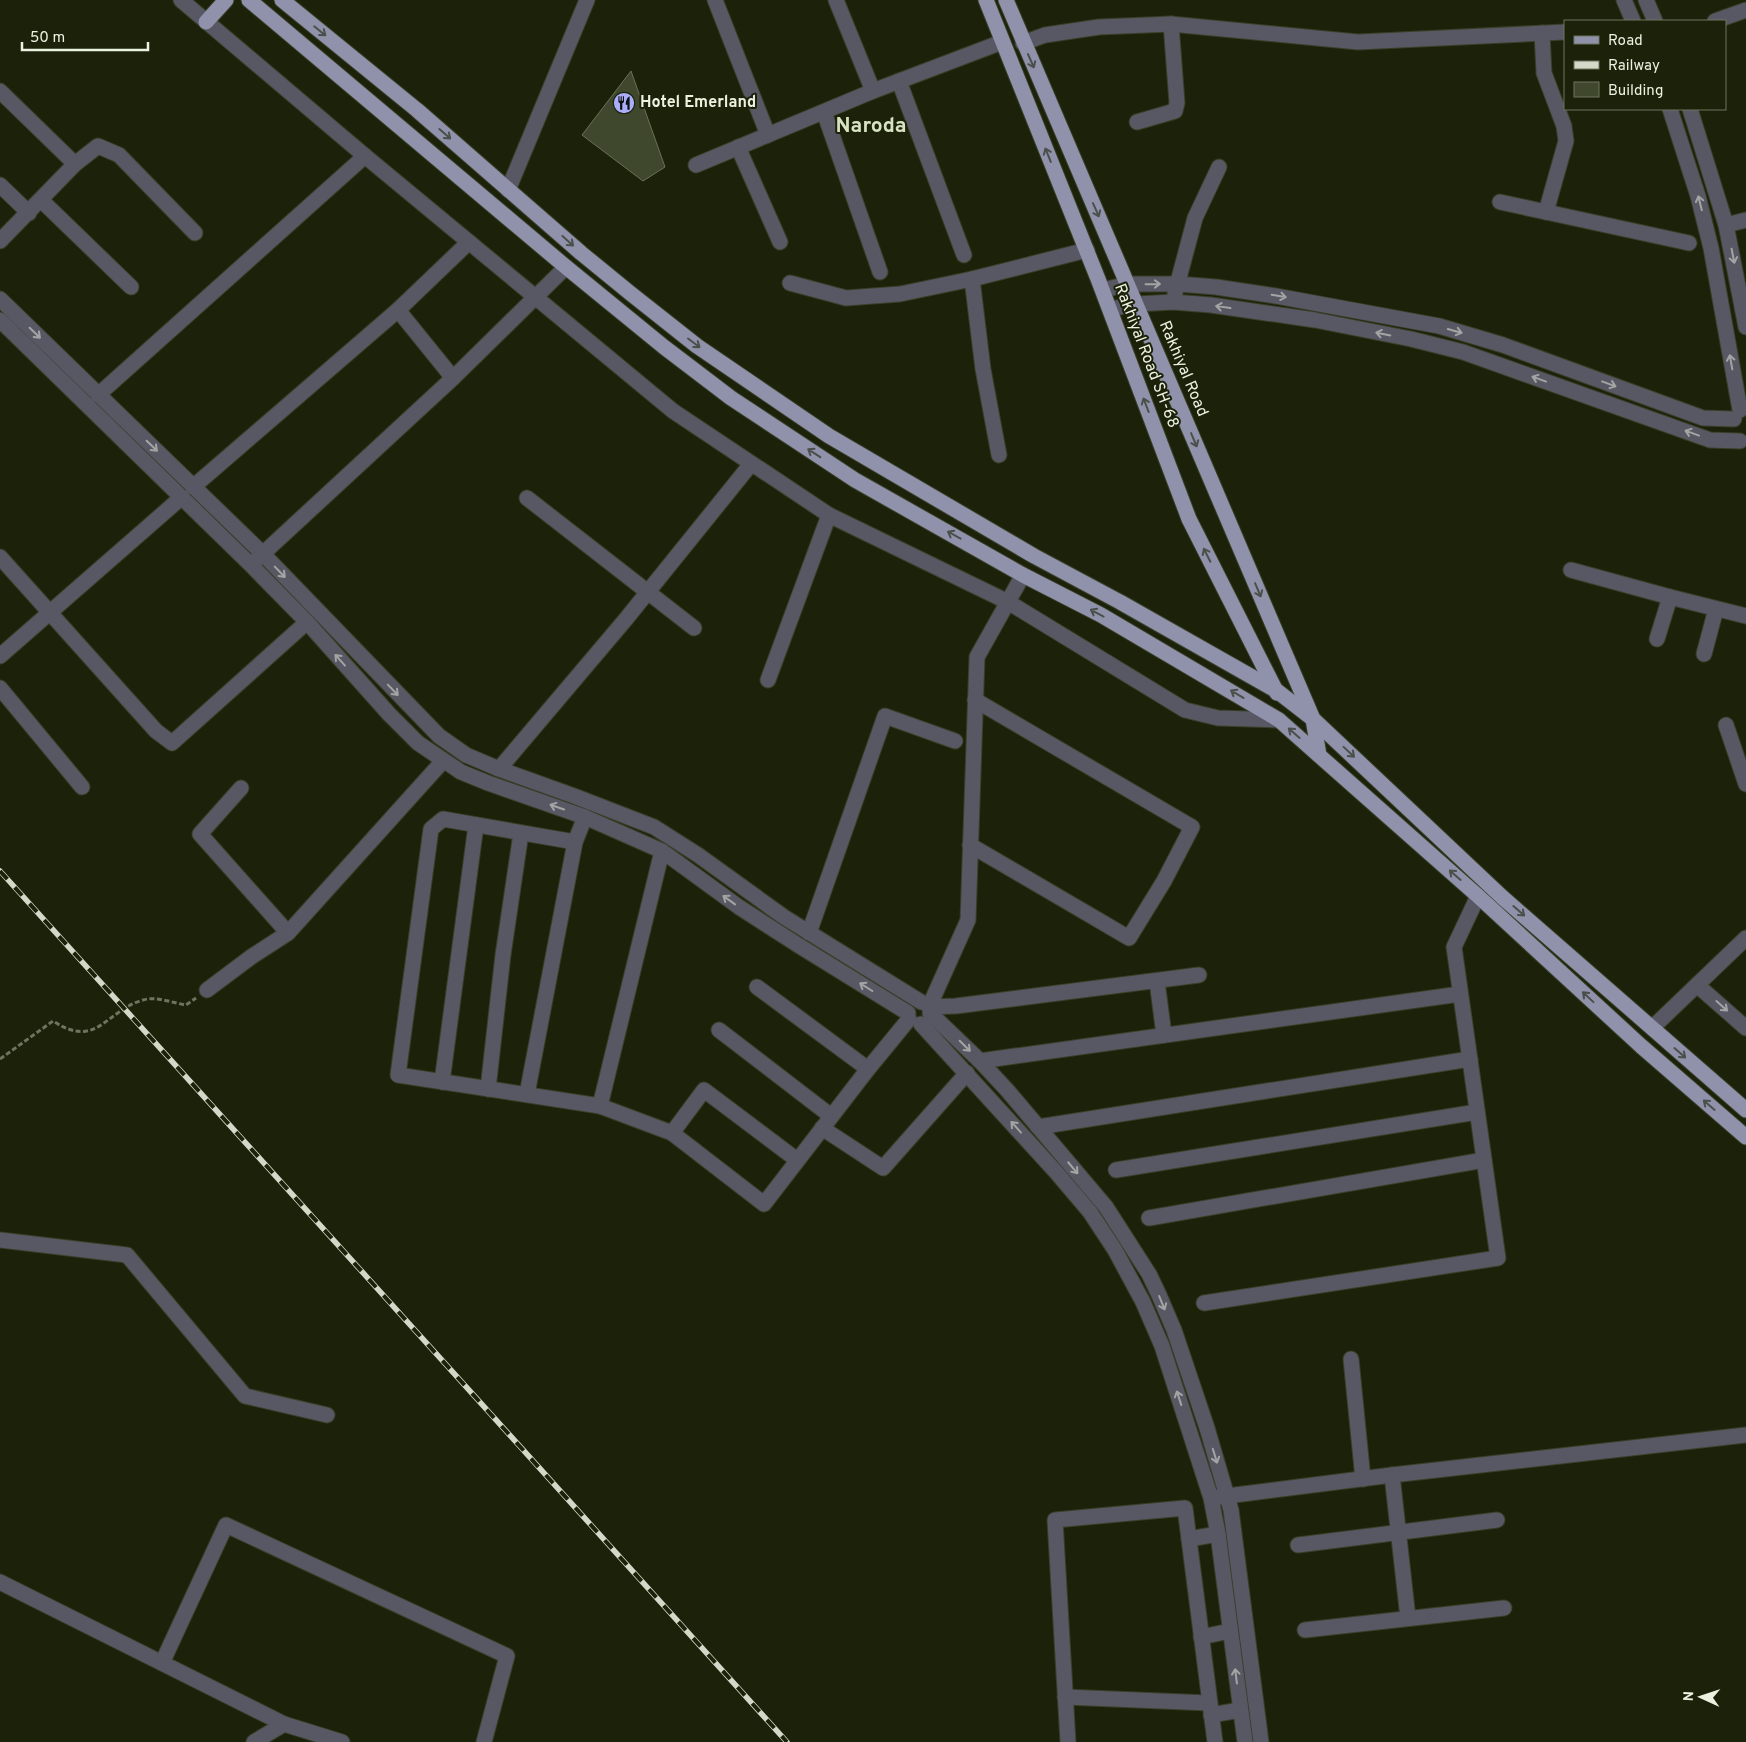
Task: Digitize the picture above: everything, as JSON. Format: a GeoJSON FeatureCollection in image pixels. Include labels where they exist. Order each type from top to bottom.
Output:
{"type":"FeatureCollection","features":[{"type":"Feature","properties":{"kind":"main road"},"geometry":{"type":"LineString","coordinates":[[206,22],[226,0]]}},
{"type":"Feature","properties":{"kind":"main road"},"geometry":{"type":"LineString","coordinates":[[249,0],[566,267],[664,347],[738,403],[854,480],[1024,575],[1101,615],[1279,720],[1478,896],[1641,1046],[1746,1137]]}},
{"type":"Feature","properties":{"kind":"main road"},"geometry":{"type":"LineString","coordinates":[[282,0],[417,110],[508,190],[630,293],[682,334],[829,436],[1034,556],[1120,602],[1277,692],[1313,719],[1502,897],[1746,1110]]}},
{"type":"Feature","properties":{"kind":"main road","name":"Rakhiyal Road SH-68"},"geometry":{"type":"LineString","coordinates":[[986,0],[1103,290],[1189,519],[1277,692],[1279,720]]}},
{"type":"Feature","properties":{"kind":"main road","name":"Rakhiyal Road"},"geometry":{"type":"LineString","coordinates":[[1006,0],[1313,719],[1319,755]]}},
{"type":"Feature","properties":{"kind":"street"},"geometry":{"type":"LineString","coordinates":[[181,0],[365,156],[673,411],[751,464],[829,515],[1008,602],[1185,710],[1218,718],[1279,720]]}},
{"type":"Feature","properties":{"kind":"street"},"geometry":{"type":"LineString","coordinates":[[508,190],[587,0]]}},
{"type":"Feature","properties":{"kind":"street"},"geometry":{"type":"LineString","coordinates":[[715,0],[768,135]]}},
{"type":"Feature","properties":{"kind":"street"},"geometry":{"type":"LineString","coordinates":[[836,0],[873,92]]}},
{"type":"Feature","properties":{"kind":"street"},"geometry":{"type":"LineString","coordinates":[[1624,0],[1633,20]]}},
{"type":"Feature","properties":{"kind":"street"},"geometry":{"type":"LineString","coordinates":[[1646,0],[1655,20]]}},
{"type":"Feature","properties":{"kind":"street"},"geometry":{"type":"LineString","coordinates":[[1718,20],[1746,10]]}},
{"type":"Feature","properties":{"kind":"street"},"geometry":{"type":"LineString","coordinates":[[1137,122],[1175,111],[1171,24]]}},
{"type":"Feature","properties":{"kind":"street"},"geometry":{"type":"LineString","coordinates":[[1023,42],[1045,35],[1099,27],[1171,24],[1358,42],[1564,32]]}},
{"type":"Feature","properties":{"kind":"street"},"geometry":{"type":"LineString","coordinates":[[1542,34],[1544,73],[1564,126],[1566,141],[1546,212]]}},
{"type":"Feature","properties":{"kind":"street"},"geometry":{"type":"LineString","coordinates":[[696,165],[899,81],[1002,42]]}},
{"type":"Feature","properties":{"kind":"street"},"geometry":{"type":"LineString","coordinates":[[899,81],[964,255]]}},
{"type":"Feature","properties":{"kind":"street"},"geometry":{"type":"LineString","coordinates":[[0,91],[76,164]]}},
{"type":"Feature","properties":{"kind":"street"},"geometry":{"type":"LineString","coordinates":[[1670,110],[1698,196],[1711,248],[1740,412],[1734,431],[1743,443]]}},
{"type":"Feature","properties":{"kind":"street"},"geometry":{"type":"LineString","coordinates":[[1690,110],[1726,224],[1746,327]]}},
{"type":"Feature","properties":{"kind":"street"},"geometry":{"type":"LineString","coordinates":[[824,112],[880,272]]}},
{"type":"Feature","properties":{"kind":"street"},"geometry":{"type":"LineString","coordinates":[[0,241],[76,164],[98,146],[119,155],[195,233]]}},
{"type":"Feature","properties":{"kind":"street"},"geometry":{"type":"LineString","coordinates":[[738,147],[780,242]]}},
{"type":"Feature","properties":{"kind":"street"},"geometry":{"type":"LineString","coordinates":[[98,395],[365,156]]}},
{"type":"Feature","properties":{"kind":"street"},"geometry":{"type":"LineString","coordinates":[[1172,302],[1195,218],[1219,167]]}},
{"type":"Feature","properties":{"kind":"street"},"geometry":{"type":"LineString","coordinates":[[0,186],[29,213]]}},
{"type":"Feature","properties":{"kind":"street"},"geometry":{"type":"LineString","coordinates":[[41,200],[132,288]]}},
{"type":"Feature","properties":{"kind":"street"},"geometry":{"type":"LineString","coordinates":[[1500,202],[1689,243]]}},
{"type":"Feature","properties":{"kind":"street"},"geometry":{"type":"LineString","coordinates":[[1726,224],[1746,220]]}},
{"type":"Feature","properties":{"kind":"street"},"geometry":{"type":"LineString","coordinates":[[0,656],[398,310],[469,242]]}},
{"type":"Feature","properties":{"kind":"street"},"geometry":{"type":"LineString","coordinates":[[790,283],[846,298],[900,294],[972,279],[1087,250]]}},
{"type":"Feature","properties":{"kind":"street"},"geometry":{"type":"LineString","coordinates":[[251,565],[453,378],[566,267]]}},
{"type":"Feature","properties":{"kind":"street"},"geometry":{"type":"LineString","coordinates":[[972,279],[983,369],[999,455]]}},
{"type":"Feature","properties":{"kind":"street"},"geometry":{"type":"LineString","coordinates":[[1103,290],[1128,284],[1178,284],[1216,287],[1439,326],[1502,344],[1704,418],[1740,412]]}},
{"type":"Feature","properties":{"kind":"street"},"geometry":{"type":"LineString","coordinates":[[0,299],[98,395],[188,492],[251,565],[307,622],[389,714],[418,743],[461,772],[585,817],[662,851],[798,946],[919,1013],[967,1073],[1090,1212],[1115,1250],[1143,1302],[1162,1346],[1211,1498],[1218,1534],[1245,1742]]}},
{"type":"Feature","properties":{"kind":"street"},"geometry":{"type":"LineString","coordinates":[[1110,309],[1137,304],[1172,302],[1211,305],[1315,320],[1411,339],[1463,352],[1710,440],[1743,443]]}},
{"type":"Feature","properties":{"kind":"street"},"geometry":{"type":"LineString","coordinates":[[398,310],[453,378]]}},
{"type":"Feature","properties":{"kind":"street"},"geometry":{"type":"LineString","coordinates":[[0,320],[188,492],[263,554],[439,736],[466,755],[499,769],[654,827],[698,855],[809,933],[919,1013],[980,1061],[1106,1207],[1149,1274],[1163,1304],[1206,1428],[1227,1496],[1261,1742]]}},
{"type":"Feature","properties":{"kind":"street"},"geometry":{"type":"LineString","coordinates":[[499,769],[648,592],[751,464]]}},
{"type":"Feature","properties":{"kind":"street"},"geometry":{"type":"LineString","coordinates":[[527,498],[694,628]]}},
{"type":"Feature","properties":{"kind":"street"},"geometry":{"type":"LineString","coordinates":[[768,680],[829,515]]}},
{"type":"Feature","properties":{"kind":"street"},"geometry":{"type":"LineString","coordinates":[[0,557],[156,731],[172,743],[307,622]]}},
{"type":"Feature","properties":{"kind":"street"},"geometry":{"type":"LineString","coordinates":[[1571,570],[1670,598],[1746,616]]}},
{"type":"Feature","properties":{"kind":"street"},"geometry":{"type":"LineString","coordinates":[[575,842],[444,819],[431,828],[398,1075],[600,1106],[672,1133],[764,1204],[868,1069],[919,1013],[968,920],[977,657],[1024,575]]}},
{"type":"Feature","properties":{"kind":"street"},"geometry":{"type":"LineString","coordinates":[[1658,638],[1670,598]]}},
{"type":"Feature","properties":{"kind":"street"},"geometry":{"type":"LineString","coordinates":[[1704,654],[1716,609]]}},
{"type":"Feature","properties":{"kind":"street"},"geometry":{"type":"LineString","coordinates":[[0,688],[82,788]]}},
{"type":"Feature","properties":{"kind":"street"},"geometry":{"type":"LineString","coordinates":[[970,845],[1129,938],[1164,881],[1192,827],[975,700]]}},
{"type":"Feature","properties":{"kind":"street"},"geometry":{"type":"LineString","coordinates":[[809,933],[885,716],[955,742]]}},
{"type":"Feature","properties":{"kind":"street"},"geometry":{"type":"LineString","coordinates":[[1726,725],[1746,784]]}},
{"type":"Feature","properties":{"kind":"street"},"geometry":{"type":"LineString","coordinates":[[207,990],[288,933],[443,761]]}},
{"type":"Feature","properties":{"kind":"street"},"geometry":{"type":"LineString","coordinates":[[241,788],[200,834],[288,933]]}},
{"type":"Feature","properties":{"kind":"street"},"geometry":{"type":"LineString","coordinates":[[526,1094],[575,842],[585,817]]}},
{"type":"Feature","properties":{"kind":"street"},"geometry":{"type":"LineString","coordinates":[[442,1082],[476,825]]}},
{"type":"Feature","properties":{"kind":"street"},"geometry":{"type":"LineString","coordinates":[[488,1089],[503,955],[521,833]]}},
{"type":"Feature","properties":{"kind":"street"},"geometry":{"type":"LineString","coordinates":[[600,1106],[662,851]]}},
{"type":"Feature","properties":{"kind":"street"},"geometry":{"type":"LineString","coordinates":[[1204,1303],[1498,1258],[1454,947],[1478,896]]}},
{"type":"Feature","properties":{"kind":"street"},"geometry":{"type":"LineString","coordinates":[[1652,1028],[1746,938]]}},
{"type":"Feature","properties":{"kind":"street"},"geometry":{"type":"LineString","coordinates":[[919,1013],[956,1006],[1199,975]]}},
{"type":"Feature","properties":{"kind":"street"},"geometry":{"type":"LineString","coordinates":[[1157,981],[1164,1035]]}},
{"type":"Feature","properties":{"kind":"street"},"geometry":{"type":"LineString","coordinates":[[1697,984],[1746,1028]]}},
{"type":"Feature","properties":{"kind":"street"},"geometry":{"type":"LineString","coordinates":[[757,987],[868,1069]]}},
{"type":"Feature","properties":{"kind":"street"},"geometry":{"type":"LineString","coordinates":[[980,1061],[1460,994]]}},
{"type":"Feature","properties":{"kind":"street"},"geometry":{"type":"LineString","coordinates":[[720,1030],[883,1168],[967,1073]]}},
{"type":"Feature","properties":{"kind":"street"},"geometry":{"type":"LineString","coordinates":[[1038,1127],[1470,1059]]}},
{"type":"Feature","properties":{"kind":"street"},"geometry":{"type":"LineString","coordinates":[[672,1133],[704,1090],[797,1160]]}},
{"type":"Feature","properties":{"kind":"street"},"geometry":{"type":"LineString","coordinates":[[1116,1170],[1477,1112]]}},
{"type":"Feature","properties":{"kind":"street"},"geometry":{"type":"LineString","coordinates":[[1149,1218],[1484,1160]]}},
{"type":"Feature","properties":{"kind":"street"},"geometry":{"type":"LineString","coordinates":[[1105,1235],[1118,1225]]}},
{"type":"Feature","properties":{"kind":"street"},"geometry":{"type":"LineString","coordinates":[[0,1240],[127,1255],[245,1396],[327,1414]]}},
{"type":"Feature","properties":{"kind":"street"},"geometry":{"type":"LineString","coordinates":[[1351,1359],[1363,1479]]}},
{"type":"Feature","properties":{"kind":"street"},"geometry":{"type":"LineString","coordinates":[[1211,1498],[1392,1475],[1746,1435]]}},
{"type":"Feature","properties":{"kind":"street"},"geometry":{"type":"LineString","coordinates":[[1392,1475],[1408,1618]]}},
{"type":"Feature","properties":{"kind":"street"},"geometry":{"type":"LineString","coordinates":[[1068,1742],[1055,1520],[1185,1508],[1215,1742]]}},
{"type":"Feature","properties":{"kind":"street"},"geometry":{"type":"LineString","coordinates":[[1298,1544],[1497,1520]]}},
{"type":"Feature","properties":{"kind":"street"},"geometry":{"type":"LineString","coordinates":[[162,1663],[226,1525],[507,1656],[484,1742]]}},
{"type":"Feature","properties":{"kind":"street"},"geometry":{"type":"LineString","coordinates":[[1189,1538],[1218,1534]]}},
{"type":"Feature","properties":{"kind":"street"},"geometry":{"type":"LineString","coordinates":[[0,1582],[284,1724],[342,1742]]}},
{"type":"Feature","properties":{"kind":"street"},"geometry":{"type":"LineString","coordinates":[[1305,1630],[1504,1608]]}},
{"type":"Feature","properties":{"kind":"street"},"geometry":{"type":"LineString","coordinates":[[1201,1637],[1230,1631]]}},
{"type":"Feature","properties":{"kind":"street"},"geometry":{"type":"LineString","coordinates":[[1065,1697],[1240,1710]]}},
{"type":"Feature","properties":{"kind":"street"},"geometry":{"type":"LineString","coordinates":[[254,1742],[284,1724]]}},
{"type":"Feature","properties":{"kind":"path"},"geometry":{"type":"LineString","coordinates":[[0,1059],[53,1021],[65,1029],[74,1032],[87,1032],[99,1027],[118,1013],[145,999],[186,1005],[207,990]]}},
{"type":"Feature","properties":{"kind":"building","name":"Hotel Emerland"},"geometry":{"type":"Polygon","coordinates":[[[631,71],[665,167],[643,181],[582,135],[631,71]]]}},
{"type":"Feature","properties":{"kind":"railway"},"geometry":{"type":"LineString","coordinates":[[0,871],[787,1742]]}},
{"type":"Feature","properties":{"kind":"place","name":"Hotel Emerland"},"geometry":{"type":"Point","coordinates":[624,103]}},
{"type":"Feature","properties":{"kind":"district","name":"Naroda"},"geometry":{"type":"Point","coordinates":[871,126]}}]}
